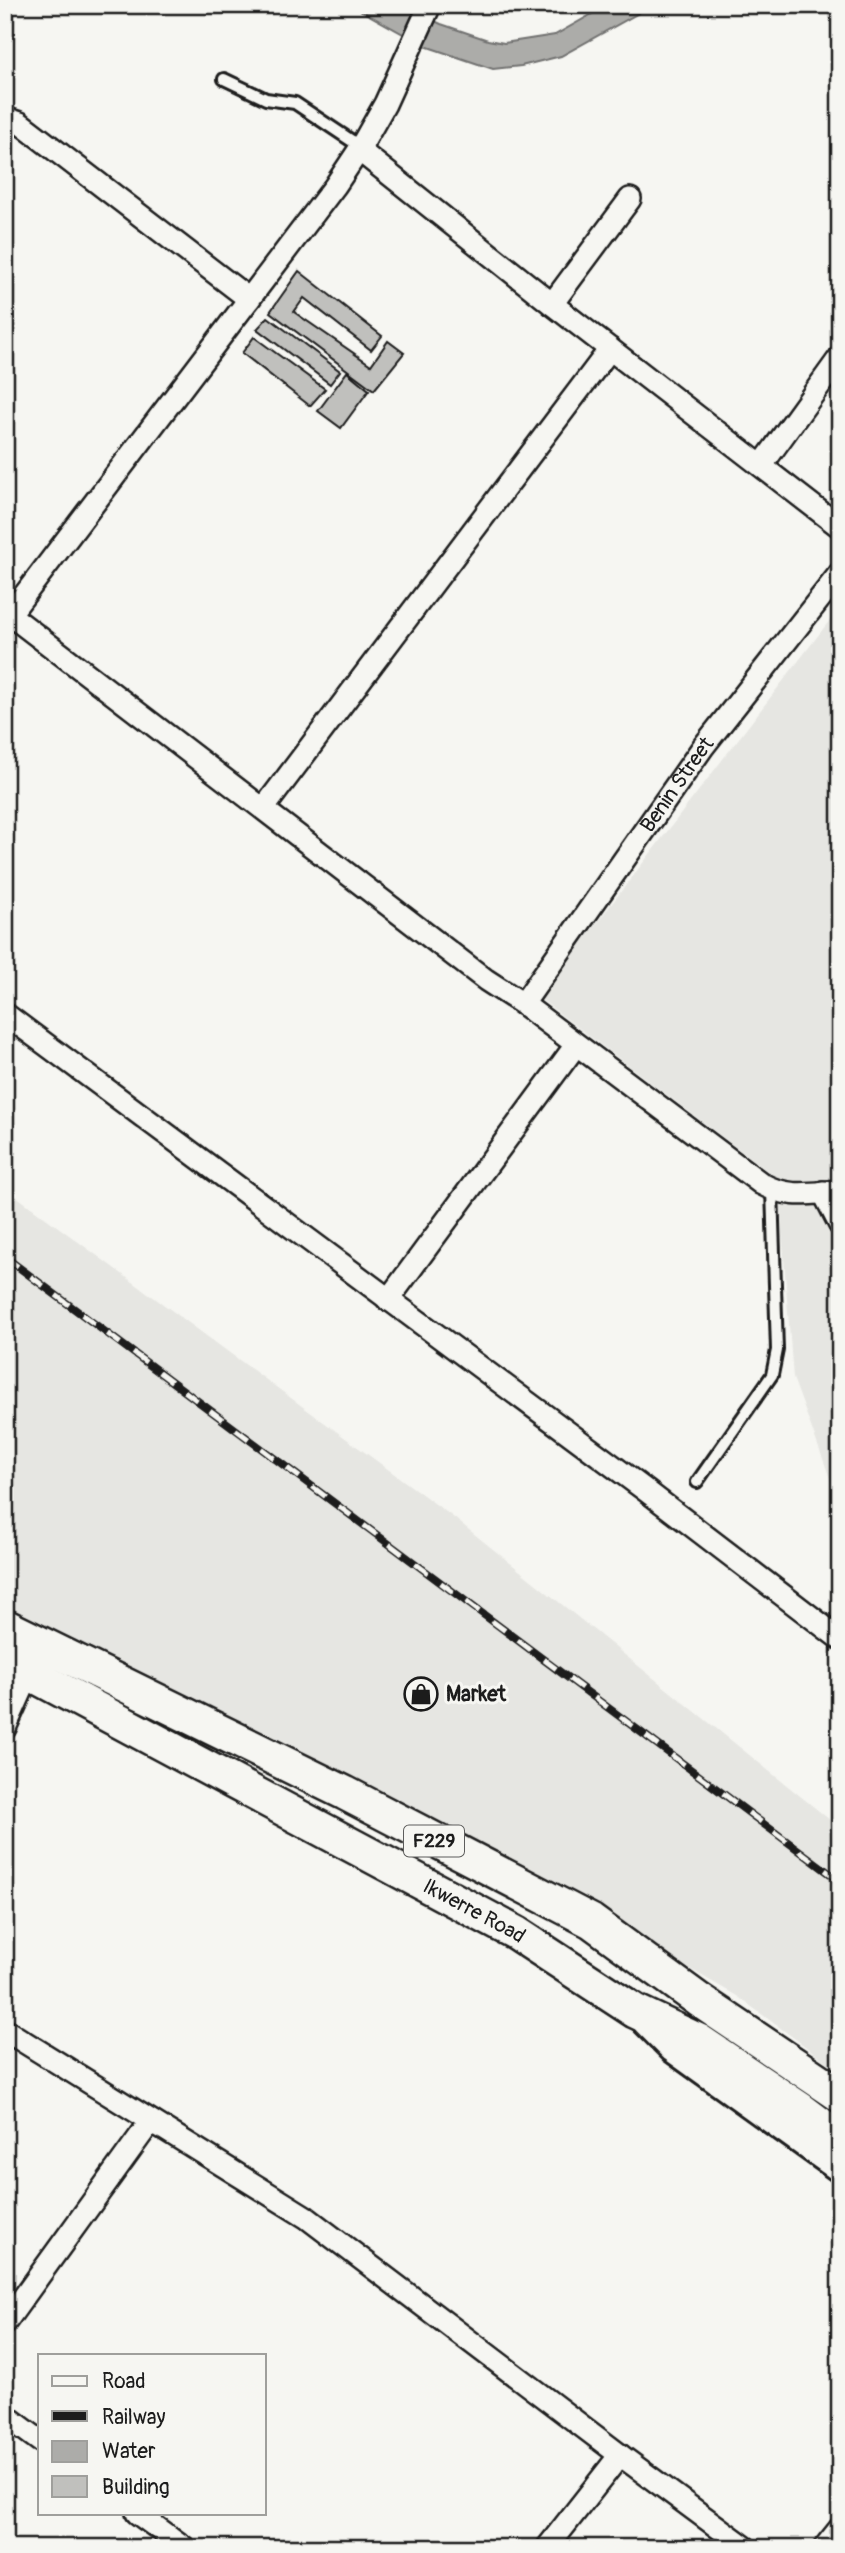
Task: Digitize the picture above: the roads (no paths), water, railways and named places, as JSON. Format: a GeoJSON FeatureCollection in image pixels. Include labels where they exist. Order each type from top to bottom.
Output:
{"type":"FeatureCollection","features":[{"type":"Feature","properties":{"kind":"main road","name":"Ikwerre Road"},"geometry":{"type":"LineString","coordinates":[[5,1626],[26,1659],[516,1933],[635,2011]]}},
{"type":"Feature","properties":{"kind":"main road","name":"Ikwerre Road"},"geometry":{"type":"LineString","coordinates":[[26,1659],[345,1793],[591,1921],[699,2000],[830,2088]]}},
{"type":"Feature","properties":{"kind":"main road","name":"F229"},"geometry":{"type":"LineString","coordinates":[[635,2011],[699,2040],[840,2139]]}},
{"type":"Feature","properties":{"kind":"main road"},"geometry":{"type":"LineString","coordinates":[[800,2109],[830,2088]]}},
{"type":"Feature","properties":{"kind":"street"},"geometry":{"type":"LineString","coordinates":[[430,5],[385,104],[360,149],[249,299],[8,613],[486,980],[523,1004],[713,1149],[772,1189],[791,1195],[832,1192],[840,1226]]}},
{"type":"Feature","properties":{"kind":"street"},"geometry":{"type":"LineString","coordinates":[[5,118],[20,123],[249,299]]}},
{"type":"Feature","properties":{"kind":"street"},"geometry":{"type":"LineString","coordinates":[[360,149],[552,304],[840,527]]}},
{"type":"Feature","properties":{"kind":"street"},"geometry":{"type":"LineString","coordinates":[[552,304],[630,199]]}},
{"type":"Feature","properties":{"kind":"street"},"geometry":{"type":"LineString","coordinates":[[264,808],[610,349]]}},
{"type":"Feature","properties":{"kind":"street"},"geometry":{"type":"LineString","coordinates":[[762,465],[840,357]]}},
{"type":"Feature","properties":{"kind":"street","name":"Benin Street"},"geometry":{"type":"LineString","coordinates":[[523,1004],[703,747],[840,573]]}},
{"type":"Feature","properties":{"kind":"street"},"geometry":{"type":"LineString","coordinates":[[5,1013],[644,1489],[840,1639]]}},
{"type":"Feature","properties":{"kind":"street"},"geometry":{"type":"LineString","coordinates":[[388,1300],[576,1045]]}},
{"type":"Feature","properties":{"kind":"street"},"geometry":{"type":"LineString","coordinates":[[5,1728],[26,1659]]}},
{"type":"Feature","properties":{"kind":"street","name":"Ikwerre Road"},"geometry":{"type":"LineString","coordinates":[[635,2011],[673,2049],[840,2169]]}},
{"type":"Feature","properties":{"kind":"street"},"geometry":{"type":"LineString","coordinates":[[5,2031],[306,2217],[747,2548]]}},
{"type":"Feature","properties":{"kind":"street"},"geometry":{"type":"LineString","coordinates":[[5,2323],[151,2121]]}},
{"type":"Feature","properties":{"kind":"street"},"geometry":{"type":"LineString","coordinates":[[5,2415],[38,2440]]}},
{"type":"Feature","properties":{"kind":"street"},"geometry":{"type":"LineString","coordinates":[[547,2548],[620,2455]]}},
{"type":"Feature","properties":{"kind":"street"},"geometry":{"type":"LineString","coordinates":[[138,2514],[184,2548]]}},
{"type":"Feature","properties":{"kind":"street"},"geometry":{"type":"LineString","coordinates":[[824,2548],[840,2528]]}},
{"type":"Feature","properties":{"kind":"lane"},"geometry":{"type":"LineString","coordinates":[[223,79],[266,99],[295,103],[360,149]]}},
{"type":"Feature","properties":{"kind":"lane"},"geometry":{"type":"LineString","coordinates":[[697,1482],[772,1375],[775,1366],[777,1350],[772,1189]]}},
{"type":"Feature","properties":{"kind":"water"},"geometry":{"type":"Polygon","coordinates":[[[351,5],[400,5],[441,24],[504,43],[555,35],[608,5],[653,5],[561,56],[521,66],[493,69],[425,46],[351,5]]]}},
{"type":"Feature","properties":{"kind":"railway"},"geometry":{"type":"LineString","coordinates":[[5,1257],[840,1881]]}},
{"type":"Feature","properties":{"kind":"place","name":"Market"},"geometry":{"type":"Point","coordinates":[421,1694]}}]}
